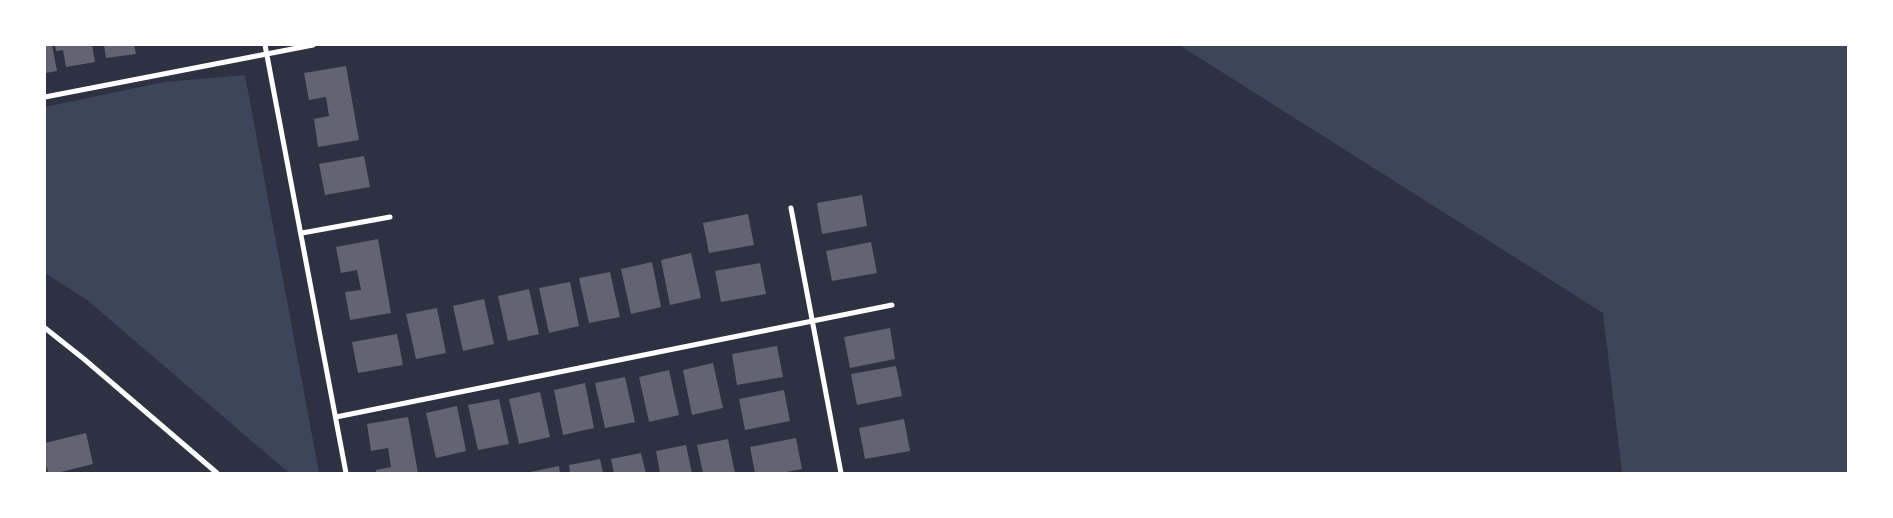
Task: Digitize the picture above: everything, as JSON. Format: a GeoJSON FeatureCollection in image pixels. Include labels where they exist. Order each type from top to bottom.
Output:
{"type":"FeatureCollection","features":[{"type":"Feature","properties":{"kind":"street"},"geometry":{"type":"LineString","coordinates":[[265,45],[346,473]]}},
{"type":"Feature","properties":{"kind":"street"},"geometry":{"type":"LineString","coordinates":[[45,97],[313,45]]}},
{"type":"Feature","properties":{"kind":"street"},"geometry":{"type":"LineString","coordinates":[[790,208],[841,473]]}},
{"type":"Feature","properties":{"kind":"street"},"geometry":{"type":"LineString","coordinates":[[302,233],[390,217]]}},
{"type":"Feature","properties":{"kind":"street"},"geometry":{"type":"LineString","coordinates":[[336,416],[892,305]]}},
{"type":"Feature","properties":{"kind":"street"},"geometry":{"type":"LineString","coordinates":[[45,328],[84,358],[217,473]]}},
{"type":"Feature","properties":{"kind":"shaded area"},"geometry":{"type":"Polygon","coordinates":[[[1179,45],[1848,45],[1848,473],[1622,473],[1603,313],[1179,45]]]}},
{"type":"Feature","properties":{"kind":"shaded area"},"geometry":{"type":"Polygon","coordinates":[[[245,75],[319,473],[289,473],[87,300],[45,273],[45,107],[164,82],[245,75]]]}},
{"type":"Feature","properties":{"kind":"building"},"geometry":{"type":"Polygon","coordinates":[[[45,45],[52,45],[57,71],[45,73],[45,45]]]}},
{"type":"Feature","properties":{"kind":"building"},"geometry":{"type":"Polygon","coordinates":[[[55,45],[92,45],[95,62],[66,67],[63,50],[56,51],[55,45]]]}},
{"type":"Feature","properties":{"kind":"building"},"geometry":{"type":"Polygon","coordinates":[[[104,45],[134,45],[136,54],[106,58],[104,45]]]}},
{"type":"Feature","properties":{"kind":"building"},"geometry":{"type":"Polygon","coordinates":[[[346,66],[359,140],[318,147],[314,119],[329,116],[326,97],[309,100],[304,73],[346,66]]]}},
{"type":"Feature","properties":{"kind":"building"},"geometry":{"type":"Polygon","coordinates":[[[364,156],[370,187],[325,195],[319,164],[364,156]]]}},
{"type":"Feature","properties":{"kind":"building"},"geometry":{"type":"Polygon","coordinates":[[[862,195],[867,226],[822,234],[817,203],[862,195]]]}},
{"type":"Feature","properties":{"kind":"building"},"geometry":{"type":"Polygon","coordinates":[[[748,214],[754,245],[709,253],[703,223],[748,214]]]}},
{"type":"Feature","properties":{"kind":"building"},"geometry":{"type":"Polygon","coordinates":[[[378,239],[391,313],[350,320],[345,292],[361,290],[357,270],[341,273],[336,247],[378,239]]]}},
{"type":"Feature","properties":{"kind":"building"},"geometry":{"type":"Polygon","coordinates":[[[871,242],[877,273],[832,281],[826,251],[871,242]]]}},
{"type":"Feature","properties":{"kind":"building"},"geometry":{"type":"Polygon","coordinates":[[[691,253],[701,298],[670,305],[661,260],[691,253]]]}},
{"type":"Feature","properties":{"kind":"building"},"geometry":{"type":"Polygon","coordinates":[[[652,262],[661,307],[631,314],[621,269],[652,262]]]}},
{"type":"Feature","properties":{"kind":"building"},"geometry":{"type":"Polygon","coordinates":[[[760,263],[766,294],[721,302],[715,271],[760,263]]]}},
{"type":"Feature","properties":{"kind":"building"},"geometry":{"type":"Polygon","coordinates":[[[610,272],[620,317],[589,323],[579,278],[610,272]]]}},
{"type":"Feature","properties":{"kind":"building"},"geometry":{"type":"Polygon","coordinates":[[[570,282],[579,326],[549,333],[539,288],[570,282]]]}},
{"type":"Feature","properties":{"kind":"building"},"geometry":{"type":"Polygon","coordinates":[[[529,289],[539,334],[508,341],[498,296],[529,289]]]}},
{"type":"Feature","properties":{"kind":"building"},"geometry":{"type":"Polygon","coordinates":[[[484,299],[494,344],[463,351],[453,306],[484,299]]]}},
{"type":"Feature","properties":{"kind":"building"},"geometry":{"type":"Polygon","coordinates":[[[437,308],[446,353],[416,359],[406,314],[437,308]]]}},
{"type":"Feature","properties":{"kind":"building"},"geometry":{"type":"Polygon","coordinates":[[[890,328],[895,359],[850,368],[844,337],[890,328]]]}},
{"type":"Feature","properties":{"kind":"building"},"geometry":{"type":"Polygon","coordinates":[[[397,334],[403,365],[358,373],[352,342],[397,334]]]}},
{"type":"Feature","properties":{"kind":"building"},"geometry":{"type":"Polygon","coordinates":[[[777,346],[783,377],[737,385],[732,354],[777,346]]]}},
{"type":"Feature","properties":{"kind":"building"},"geometry":{"type":"Polygon","coordinates":[[[713,363],[723,408],[692,415],[683,370],[713,363]]]}},
{"type":"Feature","properties":{"kind":"building"},"geometry":{"type":"Polygon","coordinates":[[[896,366],[902,396],[857,405],[851,374],[896,366]]]}},
{"type":"Feature","properties":{"kind":"building"},"geometry":{"type":"Polygon","coordinates":[[[669,370],[679,415],[649,422],[639,377],[669,370]]]}},
{"type":"Feature","properties":{"kind":"building"},"geometry":{"type":"Polygon","coordinates":[[[625,377],[635,422],[605,428],[595,383],[625,377]]]}},
{"type":"Feature","properties":{"kind":"building"},"geometry":{"type":"Polygon","coordinates":[[[585,383],[594,428],[563,435],[554,390],[585,383]]]}},
{"type":"Feature","properties":{"kind":"building"},"geometry":{"type":"Polygon","coordinates":[[[784,390],[790,421],[745,430],[739,399],[784,390]]]}},
{"type":"Feature","properties":{"kind":"building"},"geometry":{"type":"Polygon","coordinates":[[[540,392],[550,437],[519,444],[509,399],[540,392]]]}},
{"type":"Feature","properties":{"kind":"building"},"geometry":{"type":"Polygon","coordinates":[[[499,399],[509,444],[478,450],[468,405],[499,399]]]}},
{"type":"Feature","properties":{"kind":"building"},"geometry":{"type":"Polygon","coordinates":[[[457,406],[466,451],[436,458],[426,413],[457,406]]]}},
{"type":"Feature","properties":{"kind":"building"},"geometry":{"type":"Polygon","coordinates":[[[408,417],[418,473],[376,473],[376,470],[391,467],[388,448],[371,451],[367,424],[408,417]]]}},
{"type":"Feature","properties":{"kind":"building"},"geometry":{"type":"Polygon","coordinates":[[[904,419],[910,451],[865,459],[859,428],[904,419]]]}},
{"type":"Feature","properties":{"kind":"building"},"geometry":{"type":"Polygon","coordinates":[[[86,433],[93,464],[57,473],[48,473],[45,460],[45,443],[86,433]]]}},
{"type":"Feature","properties":{"kind":"building"},"geometry":{"type":"Polygon","coordinates":[[[796,438],[802,469],[781,473],[755,473],[750,447],[796,438]]]}},
{"type":"Feature","properties":{"kind":"building"},"geometry":{"type":"Polygon","coordinates":[[[728,439],[735,473],[703,473],[697,445],[728,439]]]}},
{"type":"Feature","properties":{"kind":"building"},"geometry":{"type":"Polygon","coordinates":[[[686,445],[692,473],[660,473],[656,451],[686,445]]]}},
{"type":"Feature","properties":{"kind":"building"},"geometry":{"type":"Polygon","coordinates":[[[641,453],[646,473],[614,473],[611,459],[641,453]]]}},
{"type":"Feature","properties":{"kind":"building"},"geometry":{"type":"Polygon","coordinates":[[[600,459],[603,473],[570,473],[569,465],[600,459]]]}},
{"type":"Feature","properties":{"kind":"building"},"geometry":{"type":"Polygon","coordinates":[[[559,466],[560,473],[530,473],[530,472],[559,466]]]}}]}
